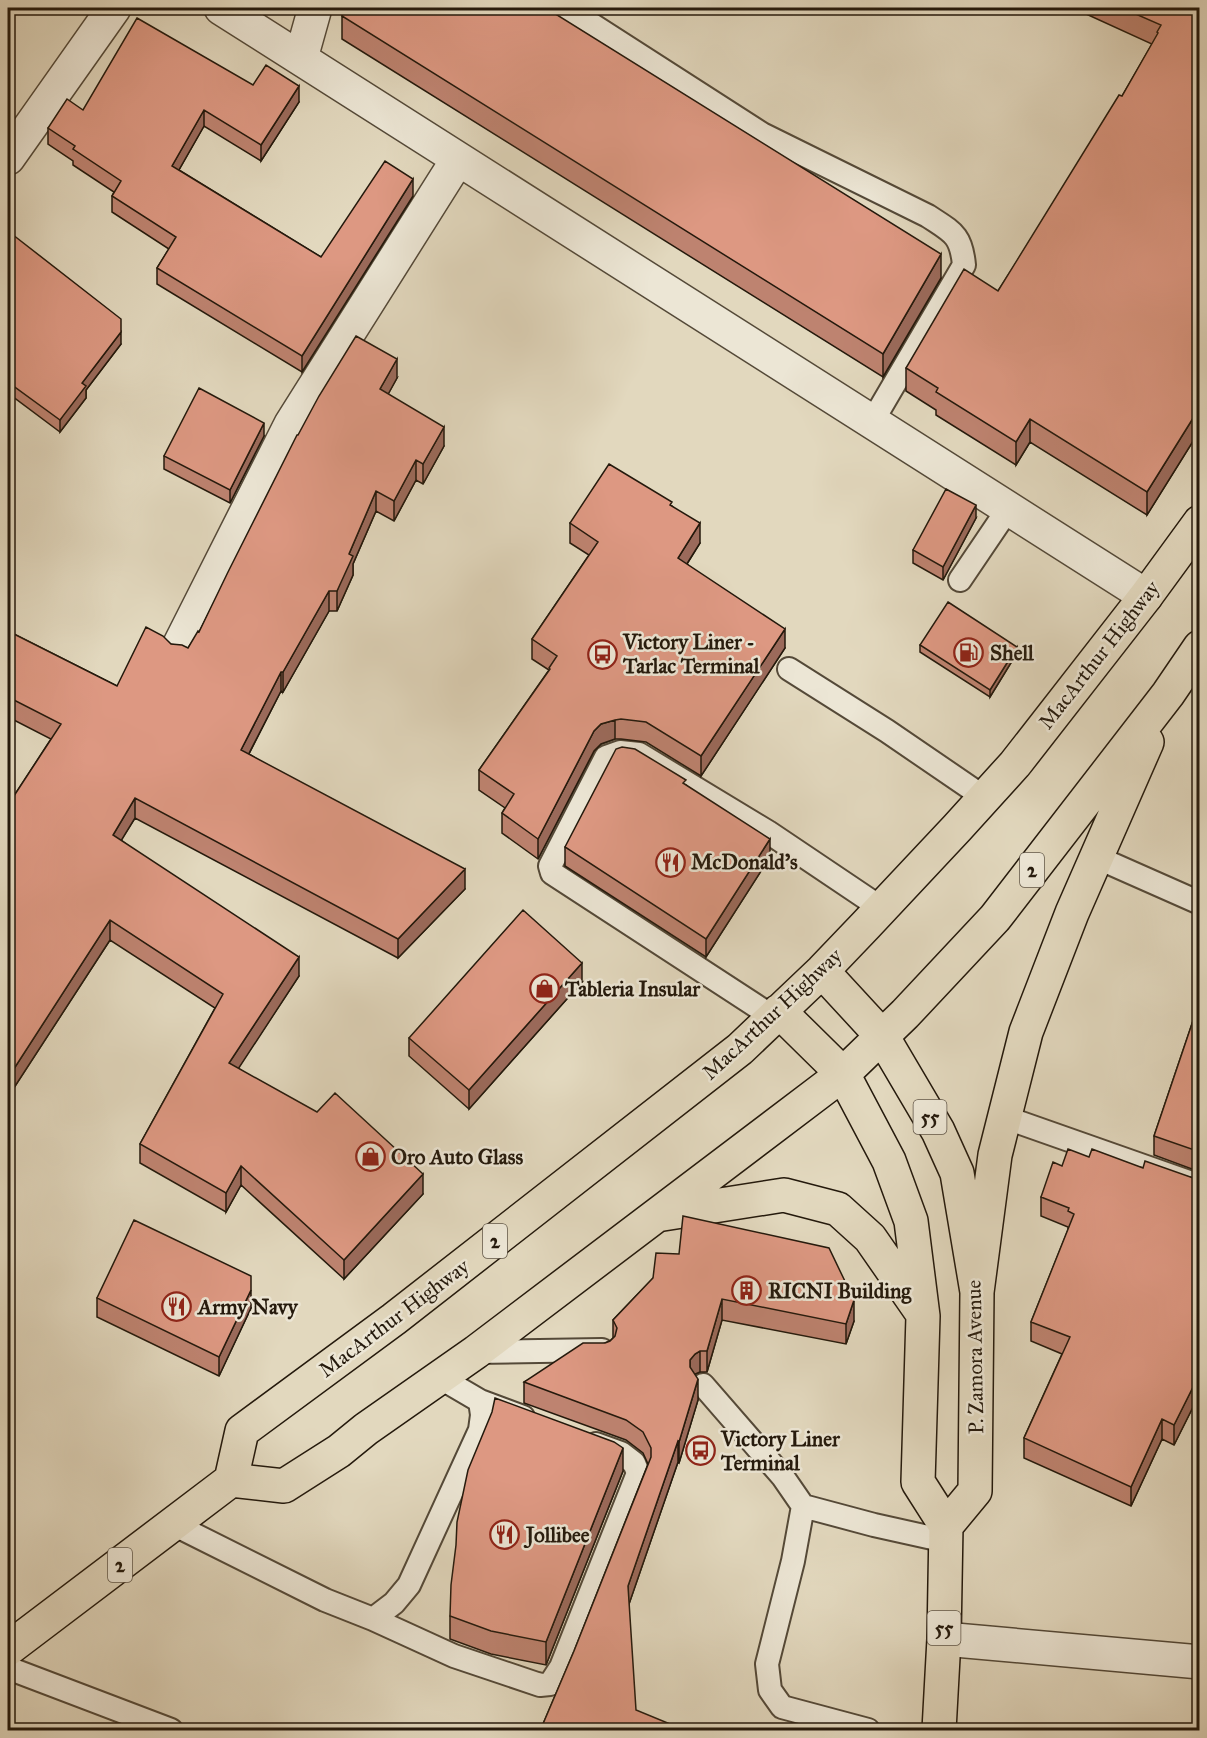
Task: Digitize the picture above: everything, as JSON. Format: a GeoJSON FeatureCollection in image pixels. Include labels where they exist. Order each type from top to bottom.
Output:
{"type":"FeatureCollection","features":[{"type":"Feature","properties":{"kind":"highway","name":"MacArthur Highway"},"geometry":{"type":"LineString","coordinates":[[231,1480],[242,1431],[394,1319],[714,1070],[740,1049],[822,971],[1015,764],[1146,596],[1200,522]]}},
{"type":"Feature","properties":{"kind":"highway","name":"2"},"geometry":{"type":"LineString","coordinates":[[8,1649],[231,1480],[284,1486],[339,1451],[366,1429],[476,1352],[843,1074],[995,918],[1168,694],[1200,647]]}},
{"type":"Feature","properties":{"kind":"highway"},"geometry":{"type":"LineString","coordinates":[[977,1292],[995,1155],[1026,1032],[1072,913],[1168,694]]}},
{"type":"Feature","properties":{"kind":"highway","name":"P. Zamora Avenue"},"geometry":{"type":"LineString","coordinates":[[822,971],[882,1036],[938,1131],[957,1173],[977,1292],[975,1491],[946,1533]]}},
{"type":"Feature","properties":{"kind":"highway"},"geometry":{"type":"LineString","coordinates":[[776,1014],[843,1074],[889,1161],[911,1221],[923,1316],[918,1482],[946,1533]]}},
{"type":"Feature","properties":{"kind":"highway"},"geometry":{"type":"LineString","coordinates":[[659,1215],[784,1195],[838,1209],[870,1238],[923,1316]]}},
{"type":"Feature","properties":{"kind":"highway","name":"55"},"geometry":{"type":"LineString","coordinates":[[939,1731],[946,1533]]}},
{"type":"Feature","properties":{"kind":"street"},"geometry":{"type":"LineString","coordinates":[[8,158],[114,8]]}},
{"type":"Feature","properties":{"kind":"street"},"geometry":{"type":"LineString","coordinates":[[220,8],[1146,596]]}},
{"type":"Feature","properties":{"kind":"street"},"geometry":{"type":"LineString","coordinates":[[301,58],[315,8]]}},
{"type":"Feature","properties":{"kind":"street"},"geometry":{"type":"LineString","coordinates":[[179,646],[291,424],[458,159]]}},
{"type":"Feature","properties":{"kind":"street"},"geometry":{"type":"LineString","coordinates":[[944,1639],[1200,1662]]}},
{"type":"Feature","properties":{"kind":"lane"},"geometry":{"type":"LineString","coordinates":[[566,8],[762,134],[928,216],[951,232],[962,247],[964,265],[872,422]]}},
{"type":"Feature","properties":{"kind":"lane"},"geometry":{"type":"LineString","coordinates":[[960,580],[1008,508]]}},
{"type":"Feature","properties":{"kind":"lane"},"geometry":{"type":"LineString","coordinates":[[789,669],[887,731],[985,798]]}},
{"type":"Feature","properties":{"kind":"lane"},"geometry":{"type":"LineString","coordinates":[[776,1014],[552,873],[550,866],[606,758],[620,752],[639,754],[768,832],[881,908]]}},
{"type":"Feature","properties":{"kind":"lane"},"geometry":{"type":"LineString","coordinates":[[1096,856],[1200,903]]}},
{"type":"Feature","properties":{"kind":"lane"},"geometry":{"type":"LineString","coordinates":[[1004,1117],[1200,1186]]}},
{"type":"Feature","properties":{"kind":"lane"},"geometry":{"type":"LineString","coordinates":[[476,1352],[604,1350]]}},
{"type":"Feature","properties":{"kind":"lane"},"geometry":{"type":"LineString","coordinates":[[439,1377],[480,1401],[545,1425]]}},
{"type":"Feature","properties":{"kind":"lane"},"geometry":{"type":"LineString","coordinates":[[703,1384],[783,1477],[803,1506],[874,1525],[946,1533]]}},
{"type":"Feature","properties":{"kind":"lane"},"geometry":{"type":"LineString","coordinates":[[373,1619],[394,1604],[409,1585],[480,1430],[482,1415],[480,1401]]}},
{"type":"Feature","properties":{"kind":"lane"},"geometry":{"type":"LineString","coordinates":[[173,1524],[325,1600],[454,1656],[540,1685],[550,1684],[561,1667],[638,1473],[634,1463],[621,1453],[578,1437]]}},
{"type":"Feature","properties":{"kind":"lane"},"geometry":{"type":"LineString","coordinates":[[803,1506],[793,1561],[767,1664],[770,1690],[782,1707],[868,1731]]}},
{"type":"Feature","properties":{"kind":"lane"},"geometry":{"type":"LineString","coordinates":[[8,1668],[171,1731]]}},
{"type":"Feature","properties":{"kind":"building"},"geometry":{"type":"Polygon","coordinates":[[[347,8],[546,8],[941,254],[883,354],[342,16],[347,8]]]}},
{"type":"Feature","properties":{"kind":"building"},"geometry":{"type":"Polygon","coordinates":[[[1122,8],[1200,8],[1200,52],[1193,63],[1200,67],[1200,407],[1147,492],[1030,419],[1016,442],[936,392],[938,388],[906,368],[964,269],[998,291],[1119,95],[1122,96],[1161,25],[1122,8]]]}},
{"type":"Feature","properties":{"kind":"building"},"geometry":{"type":"Polygon","coordinates":[[[137,18],[253,85],[266,65],[299,86],[261,145],[204,110],[172,166],[321,257],[385,161],[413,179],[302,356],[157,268],[176,237],[112,196],[121,181],[73,149],[75,146],[48,128],[67,99],[83,110],[137,18]]]}},
{"type":"Feature","properties":{"kind":"building"},"geometry":{"type":"Polygon","coordinates":[[[8,231],[121,319],[121,332],[82,383],[86,386],[60,420],[8,382],[8,231]]]}},
{"type":"Feature","properties":{"kind":"building"},"geometry":{"type":"Polygon","coordinates":[[[356,336],[397,359],[380,389],[444,427],[423,464],[416,460],[394,501],[376,491],[349,554],[353,556],[337,591],[329,591],[281,672],[241,750],[465,869],[398,939],[135,798],[113,835],[299,957],[229,1063],[317,1112],[335,1093],[423,1174],[344,1260],[241,1166],[226,1193],[140,1144],[223,994],[110,920],[8,1078],[8,805],[61,724],[8,697],[8,631],[117,686],[146,627],[163,636],[171,644],[188,648],[199,632],[297,435],[356,336]]]}},
{"type":"Feature","properties":{"kind":"building"},"geometry":{"type":"Polygon","coordinates":[[[199,388],[264,423],[230,490],[164,456],[199,388]]]}},
{"type":"Feature","properties":{"kind":"building"},"geometry":{"type":"Polygon","coordinates":[[[609,464],[672,502],[670,505],[700,523],[678,558],[785,629],[701,756],[646,722],[621,719],[601,724],[594,731],[538,839],[502,813],[514,794],[479,770],[557,656],[532,639],[598,542],[570,523],[609,464]]]}},
{"type":"Feature","properties":{"kind":"building"},"geometry":{"type":"Polygon","coordinates":[[[946,489],[976,505],[943,567],[913,550],[946,489]]]}},
{"type":"Feature","properties":{"kind":"building","name":"Shell"},"geometry":{"type":"Polygon","coordinates":[[[948,602],[1017,647],[990,690],[920,645],[948,602]]]}},
{"type":"Feature","properties":{"kind":"building"},"geometry":{"type":"Polygon","coordinates":[[[622,747],[635,749],[686,780],[683,783],[770,839],[706,939],[565,847],[616,749],[622,747]]]}},
{"type":"Feature","properties":{"kind":"building"},"geometry":{"type":"Polygon","coordinates":[[[523,910],[582,963],[469,1090],[409,1038],[523,910]]]}},
{"type":"Feature","properties":{"kind":"building"},"geometry":{"type":"Polygon","coordinates":[[[1200,1000],[1200,1152],[1154,1136],[1200,1000]]]}},
{"type":"Feature","properties":{"kind":"building"},"geometry":{"type":"Polygon","coordinates":[[[1068,1149],[1089,1157],[1092,1149],[1143,1168],[1145,1161],[1200,1179],[1200,1373],[1174,1425],[1162,1419],[1131,1487],[1024,1438],[1070,1337],[1031,1322],[1074,1214],[1068,1211],[1069,1208],[1041,1197],[1053,1162],[1062,1166],[1068,1149]]]}},
{"type":"Feature","properties":{"kind":"building"},"geometry":{"type":"Polygon","coordinates":[[[683,1216],[829,1248],[854,1300],[846,1324],[722,1299],[707,1351],[700,1351],[690,1360],[690,1367],[698,1379],[679,1442],[628,1586],[636,1710],[687,1731],[540,1731],[651,1457],[651,1448],[643,1432],[626,1420],[524,1382],[583,1343],[605,1343],[615,1336],[617,1328],[613,1320],[653,1278],[656,1253],[679,1254],[683,1216]]]}},
{"type":"Feature","properties":{"kind":"building","name":"Army Navy"},"geometry":{"type":"Polygon","coordinates":[[[134,1220],[251,1276],[251,1290],[219,1357],[97,1298],[134,1220]]]}},
{"type":"Feature","properties":{"kind":"building"},"geometry":{"type":"Polygon","coordinates":[[[495,1398],[614,1442],[623,1448],[546,1642],[491,1631],[450,1616],[457,1522],[468,1470],[492,1412],[495,1398]]]}},
{"type":"Feature","properties":{"kind":"place","name":"Shell"},"geometry":{"type":"Point","coordinates":[969,653]}},
{"type":"Feature","properties":{"kind":"place","name":"Victory Liner - Tarlac Terminal"},"geometry":{"type":"Point","coordinates":[602,654]}},
{"type":"Feature","properties":{"kind":"place","name":"McDonald's"},"geometry":{"type":"Point","coordinates":[670,862]}},
{"type":"Feature","properties":{"kind":"place","name":"Tableria Insular"},"geometry":{"type":"Point","coordinates":[544,989]}},
{"type":"Feature","properties":{"kind":"place","name":"Oro Auto Glass"},"geometry":{"type":"Point","coordinates":[370,1157]}},
{"type":"Feature","properties":{"kind":"place","name":"RICNI Building"},"geometry":{"type":"Point","coordinates":[747,1291]}},
{"type":"Feature","properties":{"kind":"place","name":"Army Navy"},"geometry":{"type":"Point","coordinates":[177,1307]}},
{"type":"Feature","properties":{"kind":"place","name":"Victory Liner Terminal"},"geometry":{"type":"Point","coordinates":[700,1451]}},
{"type":"Feature","properties":{"kind":"place","name":"Jollibee"},"geometry":{"type":"Point","coordinates":[505,1535]}}]}
